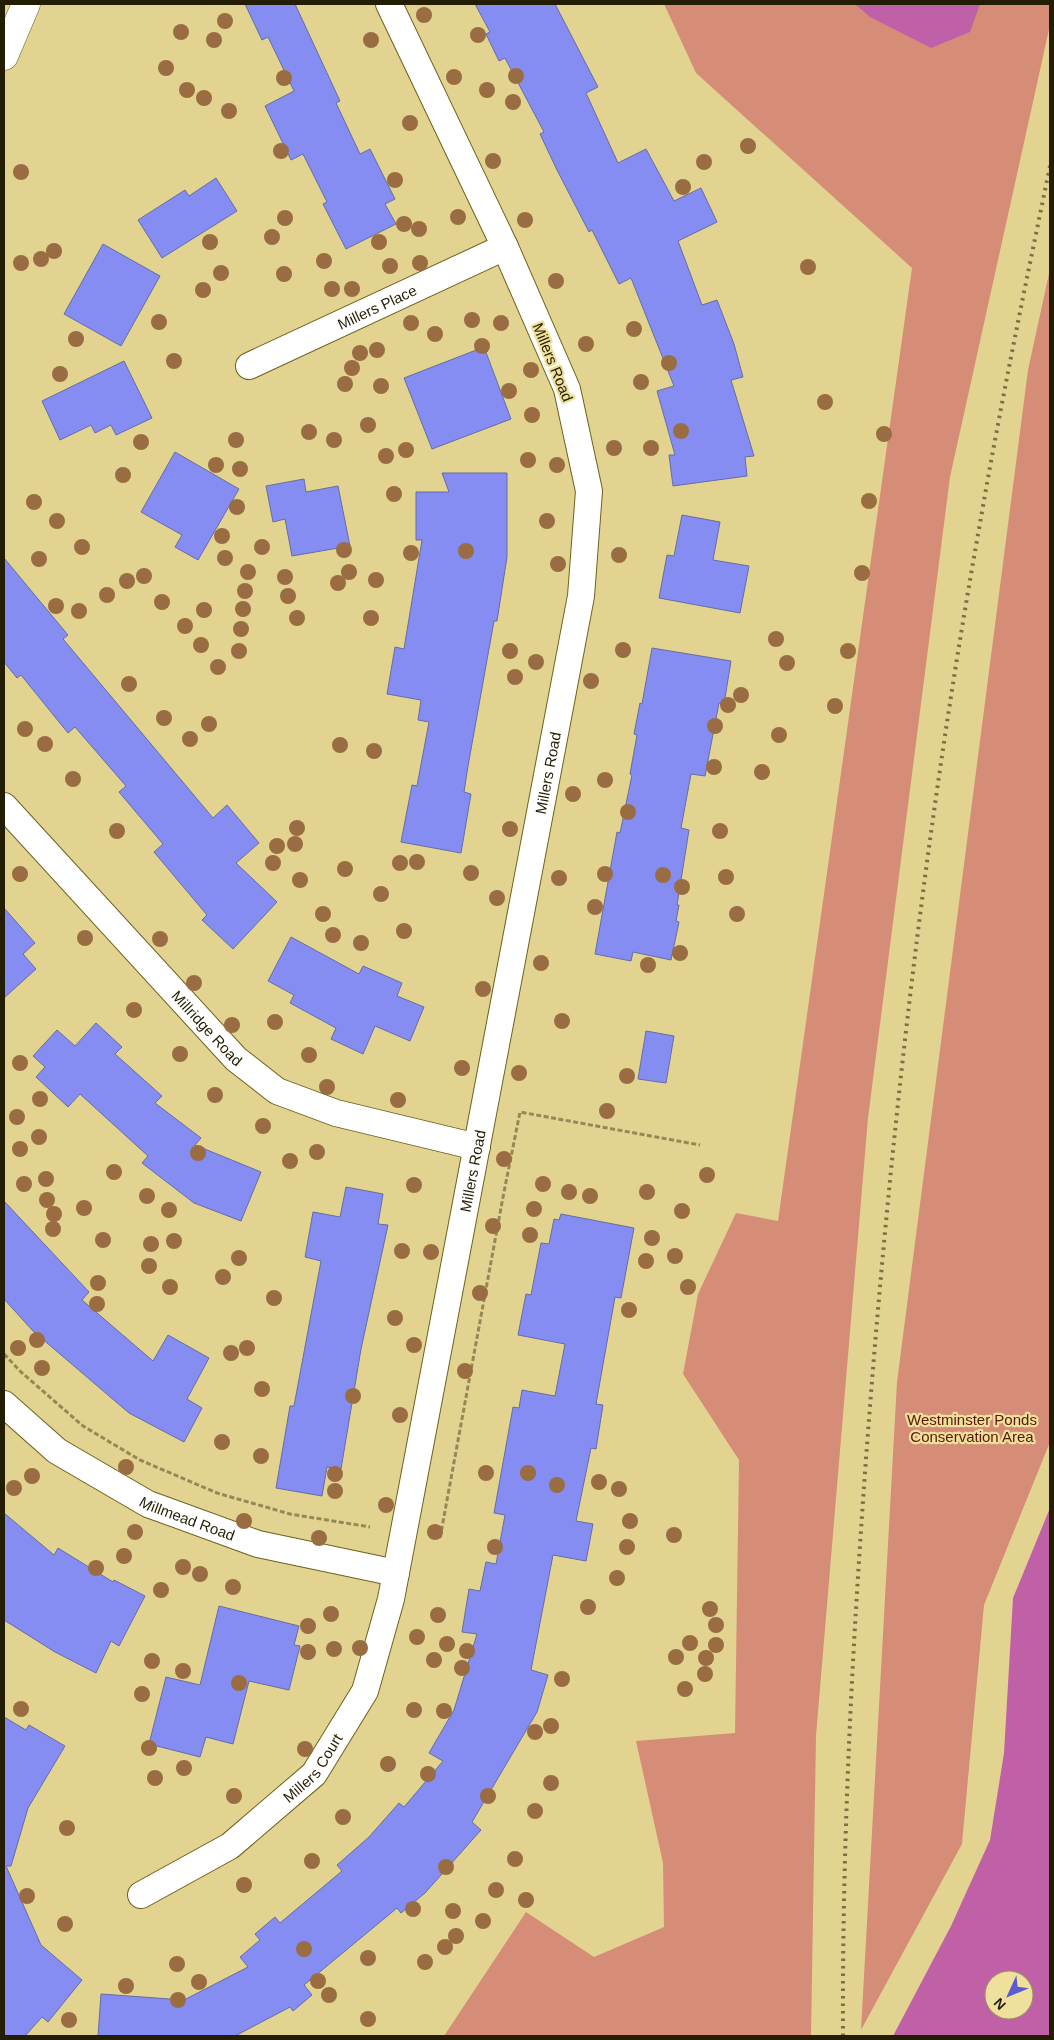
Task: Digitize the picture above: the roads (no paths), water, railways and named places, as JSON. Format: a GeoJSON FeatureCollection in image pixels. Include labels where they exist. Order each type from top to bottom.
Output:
{"type":"FeatureCollection","features":[{"type":"Feature","properties":{"kind":"main road"},"geometry":{"type":"LineString","coordinates":[[4,56],[26,4]]}},
{"type":"Feature","properties":{"kind":"street","name":"Millers Road"},"geometry":{"type":"LineString","coordinates":[[389,4],[504,247],[567,390],[589,491],[581,596],[396,1572]]}},
{"type":"Feature","properties":{"kind":"street","name":"Millers Place"},"geometry":{"type":"LineString","coordinates":[[249,366],[504,247]]}},
{"type":"Feature","properties":{"kind":"street","name":"Millridge Road"},"geometry":{"type":"LineString","coordinates":[[4,806],[236,1058],[277,1091],[336,1114],[477,1147]]}},
{"type":"Feature","properties":{"kind":"street","name":"Millmead Road"},"geometry":{"type":"LineString","coordinates":[[4,1404],[56,1451],[148,1504],[258,1544],[396,1572]]}},
{"type":"Feature","properties":{"kind":"street","name":"Millers Court"},"geometry":{"type":"LineString","coordinates":[[141,1895],[230,1846],[314,1774],[365,1691],[392,1599],[396,1572]]}},
{"type":"Feature","properties":{"kind":"railway"},"geometry":{"type":"LineString","coordinates":[[843,2036],[846,1820],[856,1603],[875,1342],[897,1109],[925,876],[959,644],[995,438],[1050,166]]}},
{"type":"Feature","properties":{"kind":"park label","name":"Westminster Ponds Conservation Area"},"geometry":{"type":"Point","coordinates":[972,1428]}}]}
